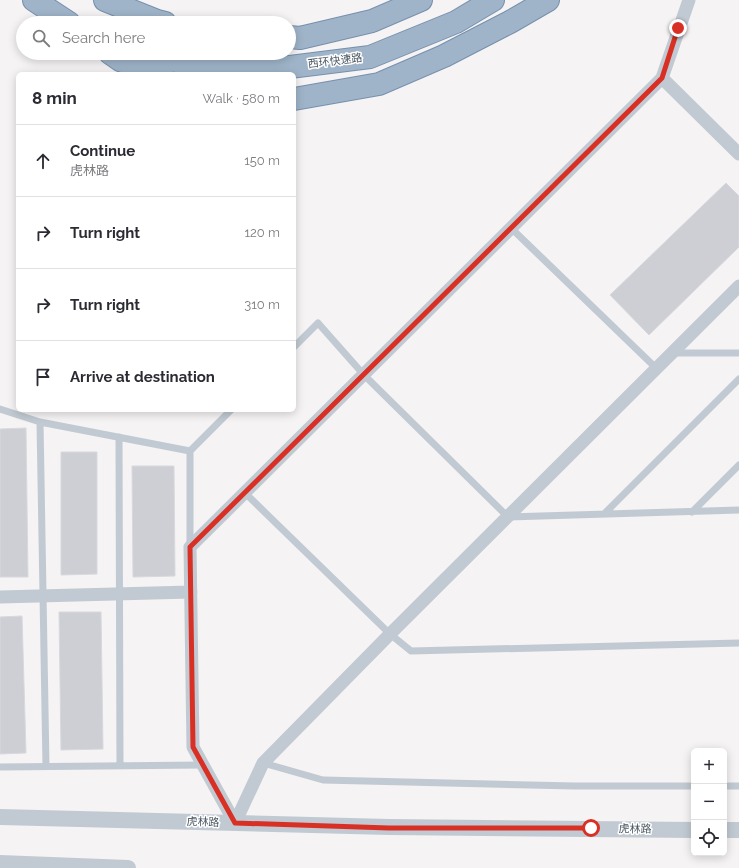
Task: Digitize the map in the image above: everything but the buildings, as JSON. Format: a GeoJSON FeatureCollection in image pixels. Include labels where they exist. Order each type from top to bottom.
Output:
{"type":"FeatureCollection","features":[{"type":"Feature","properties":{"kind":"highway"},"geometry":{"type":"LineString","coordinates":[[34,0],[58,16]]}},
{"type":"Feature","properties":{"kind":"highway"},"geometry":{"type":"LineString","coordinates":[[105,0],[145,16]]}},
{"type":"Feature","properties":{"kind":"highway"},"geometry":{"type":"LineString","coordinates":[[296,38],[300,38],[372,21],[421,0]]}},
{"type":"Feature","properties":{"kind":"highway","name":"西环快速路"},"geometry":{"type":"LineString","coordinates":[[172,60],[207,68],[274,69],[370,57],[456,22],[493,0]]}},
{"type":"Feature","properties":{"kind":"highway"},"geometry":{"type":"LineString","coordinates":[[296,99],[379,84],[444,56],[510,22],[548,0]]}},
{"type":"Feature","properties":{"kind":"highway"},"geometry":{"type":"LineString","coordinates":[[120,60],[156,72]]}},
{"type":"Feature","properties":{"kind":"street"},"geometry":{"type":"LineString","coordinates":[[235,823],[193,747],[190,547],[662,78],[689,0]]}},
{"type":"Feature","properties":{"kind":"street"},"geometry":{"type":"LineString","coordinates":[[662,78],[739,154]]}},
{"type":"Feature","properties":{"kind":"street"},"geometry":{"type":"LineString","coordinates":[[235,823],[263,763],[390,634],[739,286]]}},
{"type":"Feature","properties":{"kind":"street"},"geometry":{"type":"LineString","coordinates":[[0,597],[191,592]]}},
{"type":"Feature","properties":{"kind":"street","name":"虎林路"},"geometry":{"type":"LineString","coordinates":[[0,817],[389,828],[583,828],[691,830]]}},
{"type":"Feature","properties":{"kind":"street"},"geometry":{"type":"LineString","coordinates":[[727,830],[739,830]]}},
{"type":"Feature","properties":{"kind":"street"},"geometry":{"type":"LineString","coordinates":[[0,864],[128,868]]}},
{"type":"Feature","properties":{"kind":"lane"},"geometry":{"type":"LineString","coordinates":[[511,228],[656,368]]}},
{"type":"Feature","properties":{"kind":"lane"},"geometry":{"type":"LineString","coordinates":[[296,345],[318,323],[364,375],[508,517],[739,510]]}},
{"type":"Feature","properties":{"kind":"lane"},"geometry":{"type":"LineString","coordinates":[[672,353],[739,353]]}},
{"type":"Feature","properties":{"kind":"lane"},"geometry":{"type":"LineString","coordinates":[[604,514],[739,379]]}},
{"type":"Feature","properties":{"kind":"lane"},"geometry":{"type":"LineString","coordinates":[[0,409],[40,422],[190,451]]}},
{"type":"Feature","properties":{"kind":"lane"},"geometry":{"type":"LineString","coordinates":[[190,547],[190,451],[229,412]]}},
{"type":"Feature","properties":{"kind":"lane"},"geometry":{"type":"LineString","coordinates":[[40,422],[46,766]]}},
{"type":"Feature","properties":{"kind":"lane"},"geometry":{"type":"LineString","coordinates":[[119,437],[120,766]]}},
{"type":"Feature","properties":{"kind":"lane"},"geometry":{"type":"LineString","coordinates":[[692,512],[739,465]]}},
{"type":"Feature","properties":{"kind":"lane"},"geometry":{"type":"LineString","coordinates":[[245,493],[390,634],[411,651],[739,643]]}},
{"type":"Feature","properties":{"kind":"lane"},"geometry":{"type":"LineString","coordinates":[[263,763],[323,780],[574,786],[691,786]]}},
{"type":"Feature","properties":{"kind":"lane"},"geometry":{"type":"LineString","coordinates":[[0,767],[203,765]]}},
{"type":"Feature","properties":{"kind":"lane"},"geometry":{"type":"LineString","coordinates":[[727,786],[739,786]]}},
{"type":"Feature","properties":{"kind":"route"},"geometry":{"type":"LineString","coordinates":[[591,828],[389,828],[235,823],[193,747],[190,547],[662,78],[678,28]]}}]}
